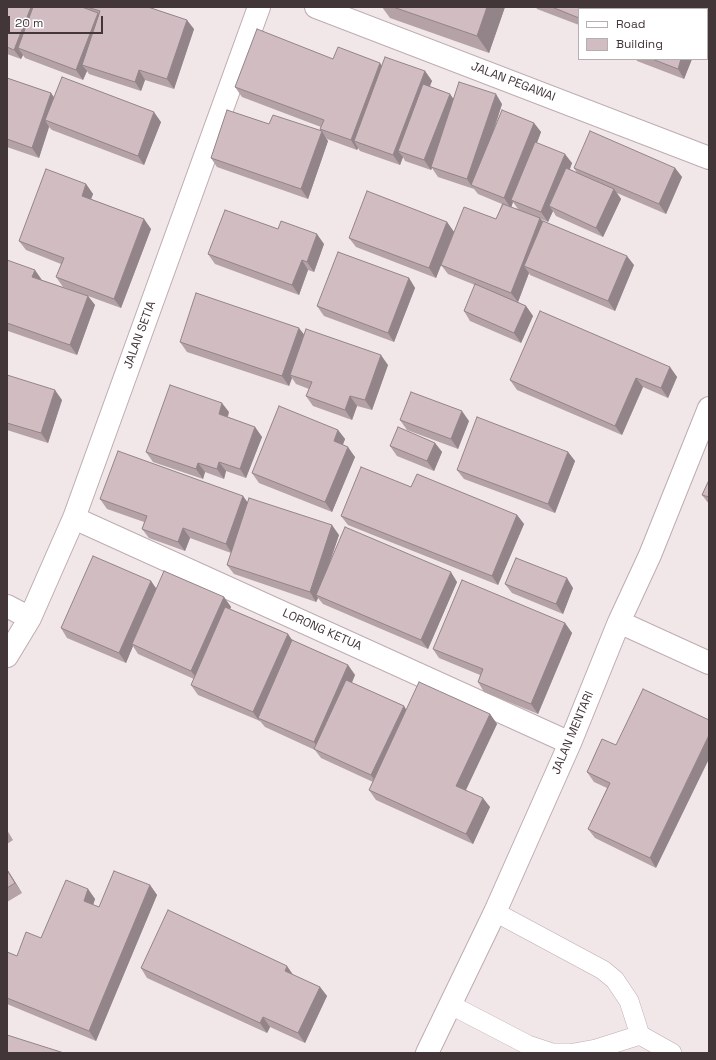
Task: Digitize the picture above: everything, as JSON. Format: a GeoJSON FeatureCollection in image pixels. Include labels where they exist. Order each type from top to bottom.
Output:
{"type":"FeatureCollection","features":[{"type":"Feature","properties":{"kind":"street","name":"JALAN SETIA"},"geometry":{"type":"LineString","coordinates":[[7,656],[30,618],[74,518],[259,7]]}},
{"type":"Feature","properties":{"kind":"street","name":"JALAN PEGAWAI"},"geometry":{"type":"LineString","coordinates":[[316,7],[709,158]]}},
{"type":"Feature","properties":{"kind":"street","name":"JALAN MENTARI"},"geometry":{"type":"LineString","coordinates":[[427,1053],[495,912],[570,743],[619,622],[650,555],[709,408]]}},
{"type":"Feature","properties":{"kind":"street","name":"LORONG KETUA"},"geometry":{"type":"LineString","coordinates":[[74,518],[570,743]]}},
{"type":"Feature","properties":{"kind":"street"},"geometry":{"type":"LineString","coordinates":[[7,606],[30,618]]}},
{"type":"Feature","properties":{"kind":"street"},"geometry":{"type":"LineString","coordinates":[[619,622],[709,663]]}},
{"type":"Feature","properties":{"kind":"lane"},"geometry":{"type":"LineString","coordinates":[[495,912],[603,970],[615,980],[629,1001],[640,1035],[672,1053]]}},
{"type":"Feature","properties":{"kind":"lane"},"geometry":{"type":"LineString","coordinates":[[451,1004],[528,1045],[552,1053],[570,1053]]}},
{"type":"Feature","properties":{"kind":"lane"},"geometry":{"type":"LineString","coordinates":[[574,1053],[596,1049],[640,1035]]}},
{"type":"Feature","properties":{"kind":"building"},"geometry":{"type":"Polygon","coordinates":[[[7,7],[31,7],[14,50],[7,47],[7,7]]]}},
{"type":"Feature","properties":{"kind":"building"},"geometry":{"type":"Polygon","coordinates":[[[33,7],[82,7],[98,13],[76,70],[18,48],[33,7]]]}},
{"type":"Feature","properties":{"kind":"building"},"geometry":{"type":"Polygon","coordinates":[[[87,7],[148,7],[187,20],[167,79],[139,70],[135,82],[82,65],[100,11],[87,7]]]}},
{"type":"Feature","properties":{"kind":"building"},"geometry":{"type":"Polygon","coordinates":[[[393,7],[487,7],[477,36],[393,7]]]}},
{"type":"Feature","properties":{"kind":"building"},"geometry":{"type":"Polygon","coordinates":[[[552,7],[591,7],[578,8],[578,18],[552,7]]]}},
{"type":"Feature","properties":{"kind":"building"},"geometry":{"type":"Polygon","coordinates":[[[632,7],[701,7],[700,8],[632,7]]]}},
{"type":"Feature","properties":{"kind":"building"},"geometry":{"type":"Polygon","coordinates":[[[257,29],[333,59],[338,47],[380,63],[351,140],[320,129],[324,120],[235,87],[257,29]]]}},
{"type":"Feature","properties":{"kind":"building"},"geometry":{"type":"Polygon","coordinates":[[[385,57],[425,71],[393,155],[354,141],[385,57]]]}},
{"type":"Feature","properties":{"kind":"building"},"geometry":{"type":"Polygon","coordinates":[[[655,60],[681,60],[678,69],[655,60]]]}},
{"type":"Feature","properties":{"kind":"building"},"geometry":{"type":"Polygon","coordinates":[[[62,77],[154,112],[138,156],[45,120],[62,77]]]}},
{"type":"Feature","properties":{"kind":"building"},"geometry":{"type":"Polygon","coordinates":[[[7,78],[51,93],[32,148],[7,139],[7,78]]]}},
{"type":"Feature","properties":{"kind":"building"},"geometry":{"type":"Polygon","coordinates":[[[459,82],[496,94],[467,179],[431,167],[459,82]]]}},
{"type":"Feature","properties":{"kind":"building"},"geometry":{"type":"Polygon","coordinates":[[[423,84],[450,94],[424,160],[398,151],[423,84]]]}},
{"type":"Feature","properties":{"kind":"building"},"geometry":{"type":"Polygon","coordinates":[[[227,110],[269,124],[273,115],[322,131],[301,189],[211,158],[227,110]]]}},
{"type":"Feature","properties":{"kind":"building"},"geometry":{"type":"Polygon","coordinates":[[[502,110],[534,123],[504,198],[471,185],[502,110]]]}},
{"type":"Feature","properties":{"kind":"building"},"geometry":{"type":"Polygon","coordinates":[[[590,131],[675,168],[659,204],[574,168],[590,131]]]}},
{"type":"Feature","properties":{"kind":"building"},"geometry":{"type":"Polygon","coordinates":[[[535,142],[565,154],[541,212],[511,200],[535,142]]]}},
{"type":"Feature","properties":{"kind":"building"},"geometry":{"type":"Polygon","coordinates":[[[566,168],[614,189],[596,228],[549,206],[566,168]]]}},
{"type":"Feature","properties":{"kind":"building"},"geometry":{"type":"Polygon","coordinates":[[[46,169],[86,184],[82,196],[144,219],[114,299],[56,277],[64,258],[19,241],[46,169]]]}},
{"type":"Feature","properties":{"kind":"building"},"geometry":{"type":"Polygon","coordinates":[[[367,191],[447,222],[429,268],[349,238],[367,191]]]}},
{"type":"Feature","properties":{"kind":"building"},"geometry":{"type":"Polygon","coordinates":[[[503,204],[540,218],[511,293],[441,265],[464,207],[496,219],[503,204]]]}},
{"type":"Feature","properties":{"kind":"building"},"geometry":{"type":"Polygon","coordinates":[[[225,210],[278,229],[281,221],[317,234],[307,262],[302,260],[292,285],[208,254],[225,210]]]}},
{"type":"Feature","properties":{"kind":"building"},"geometry":{"type":"Polygon","coordinates":[[[543,221],[627,256],[608,301],[524,266],[543,221]]]}},
{"type":"Feature","properties":{"kind":"building"},"geometry":{"type":"Polygon","coordinates":[[[338,252],[409,278],[388,333],[317,306],[338,252]]]}},
{"type":"Feature","properties":{"kind":"building"},"geometry":{"type":"Polygon","coordinates":[[[7,260],[35,270],[32,277],[88,296],[70,345],[7,323],[7,260]]]}},
{"type":"Feature","properties":{"kind":"building"},"geometry":{"type":"Polygon","coordinates":[[[475,284],[526,306],[514,333],[464,311],[475,284]]]}},
{"type":"Feature","properties":{"kind":"building"},"geometry":{"type":"Polygon","coordinates":[[[196,293],[299,328],[282,376],[180,342],[196,293]]]}},
{"type":"Feature","properties":{"kind":"building"},"geometry":{"type":"Polygon","coordinates":[[[540,311],[670,367],[661,388],[636,378],[615,426],[510,380],[540,311]]]}},
{"type":"Feature","properties":{"kind":"building"},"geometry":{"type":"Polygon","coordinates":[[[306,329],[381,355],[365,400],[350,396],[345,410],[306,396],[312,382],[290,375],[306,329]]]}},
{"type":"Feature","properties":{"kind":"building"},"geometry":{"type":"Polygon","coordinates":[[[7,375],[55,390],[41,433],[7,423],[7,375]]]}},
{"type":"Feature","properties":{"kind":"building"},"geometry":{"type":"Polygon","coordinates":[[[170,385],[222,403],[219,414],[255,427],[240,469],[219,462],[217,469],[198,463],[196,469],[146,452],[170,385]]]}},
{"type":"Feature","properties":{"kind":"building"},"geometry":{"type":"Polygon","coordinates":[[[411,392],[462,411],[451,439],[400,420],[411,392]]]}},
{"type":"Feature","properties":{"kind":"building"},"geometry":{"type":"Polygon","coordinates":[[[279,406],[338,430],[334,441],[348,447],[325,502],[252,473],[279,406]]]}},
{"type":"Feature","properties":{"kind":"building"},"geometry":{"type":"Polygon","coordinates":[[[477,417],[568,452],[548,504],[457,470],[477,417]]]}},
{"type":"Feature","properties":{"kind":"building"},"geometry":{"type":"Polygon","coordinates":[[[398,427],[435,443],[427,461],[390,446],[398,427]]]}},
{"type":"Feature","properties":{"kind":"building"},"geometry":{"type":"Polygon","coordinates":[[[118,451],[243,496],[226,544],[183,528],[178,542],[142,529],[147,516],[100,499],[118,451]]]}},
{"type":"Feature","properties":{"kind":"building"},"geometry":{"type":"Polygon","coordinates":[[[361,467],[411,487],[417,474],[517,515],[492,576],[341,516],[361,467]]]}},
{"type":"Feature","properties":{"kind":"building"},"geometry":{"type":"Polygon","coordinates":[[[709,480],[709,497],[702,495],[709,480]]]}},
{"type":"Feature","properties":{"kind":"building"},"geometry":{"type":"Polygon","coordinates":[[[249,498],[332,525],[310,592],[227,565],[249,498]]]}},
{"type":"Feature","properties":{"kind":"building"},"geometry":{"type":"Polygon","coordinates":[[[345,527],[451,572],[421,640],[316,595],[345,527]]]}},
{"type":"Feature","properties":{"kind":"building"},"geometry":{"type":"Polygon","coordinates":[[[93,556],[151,581],[119,653],[61,628],[93,556]]]}},
{"type":"Feature","properties":{"kind":"building"},"geometry":{"type":"Polygon","coordinates":[[[516,558],[567,578],[556,604],[505,584],[516,558]]]}},
{"type":"Feature","properties":{"kind":"building"},"geometry":{"type":"Polygon","coordinates":[[[164,571],[224,597],[191,671],[132,644],[164,571]]]}},
{"type":"Feature","properties":{"kind":"building"},"geometry":{"type":"Polygon","coordinates":[[[462,580],[565,623],[531,704],[478,682],[483,669],[433,649],[462,580]]]}},
{"type":"Feature","properties":{"kind":"building"},"geometry":{"type":"Polygon","coordinates":[[[225,607],[288,634],[253,712],[191,685],[225,607]]]}},
{"type":"Feature","properties":{"kind":"building"},"geometry":{"type":"Polygon","coordinates":[[[292,640],[348,665],[314,742],[258,718],[292,640]]]}},
{"type":"Feature","properties":{"kind":"building"},"geometry":{"type":"Polygon","coordinates":[[[346,680],[404,706],[371,775],[314,749],[346,680]]]}},
{"type":"Feature","properties":{"kind":"building"},"geometry":{"type":"Polygon","coordinates":[[[419,682],[490,714],[456,786],[483,798],[466,834],[369,790],[419,682]]]}},
{"type":"Feature","properties":{"kind":"building"},"geometry":{"type":"Polygon","coordinates":[[[643,689],[709,720],[709,735],[650,858],[588,829],[610,783],[587,772],[602,739],[616,745],[643,689]]]}},
{"type":"Feature","properties":{"kind":"building"},"geometry":{"type":"Polygon","coordinates":[[[7,870],[15,883],[7,888],[7,870]]]}},
{"type":"Feature","properties":{"kind":"building"},"geometry":{"type":"Polygon","coordinates":[[[114,871],[150,885],[89,1031],[7,998],[7,952],[17,956],[26,932],[41,938],[66,880],[88,889],[84,901],[99,907],[114,871]]]}},
{"type":"Feature","properties":{"kind":"building"},"geometry":{"type":"Polygon","coordinates":[[[168,910],[287,966],[285,971],[320,987],[298,1033],[263,1017],[260,1023],[141,968],[168,910]]]}},
{"type":"Feature","properties":{"kind":"building"},"geometry":{"type":"Polygon","coordinates":[[[7,1035],[64,1053],[7,1053],[7,1035]]]}}]}
